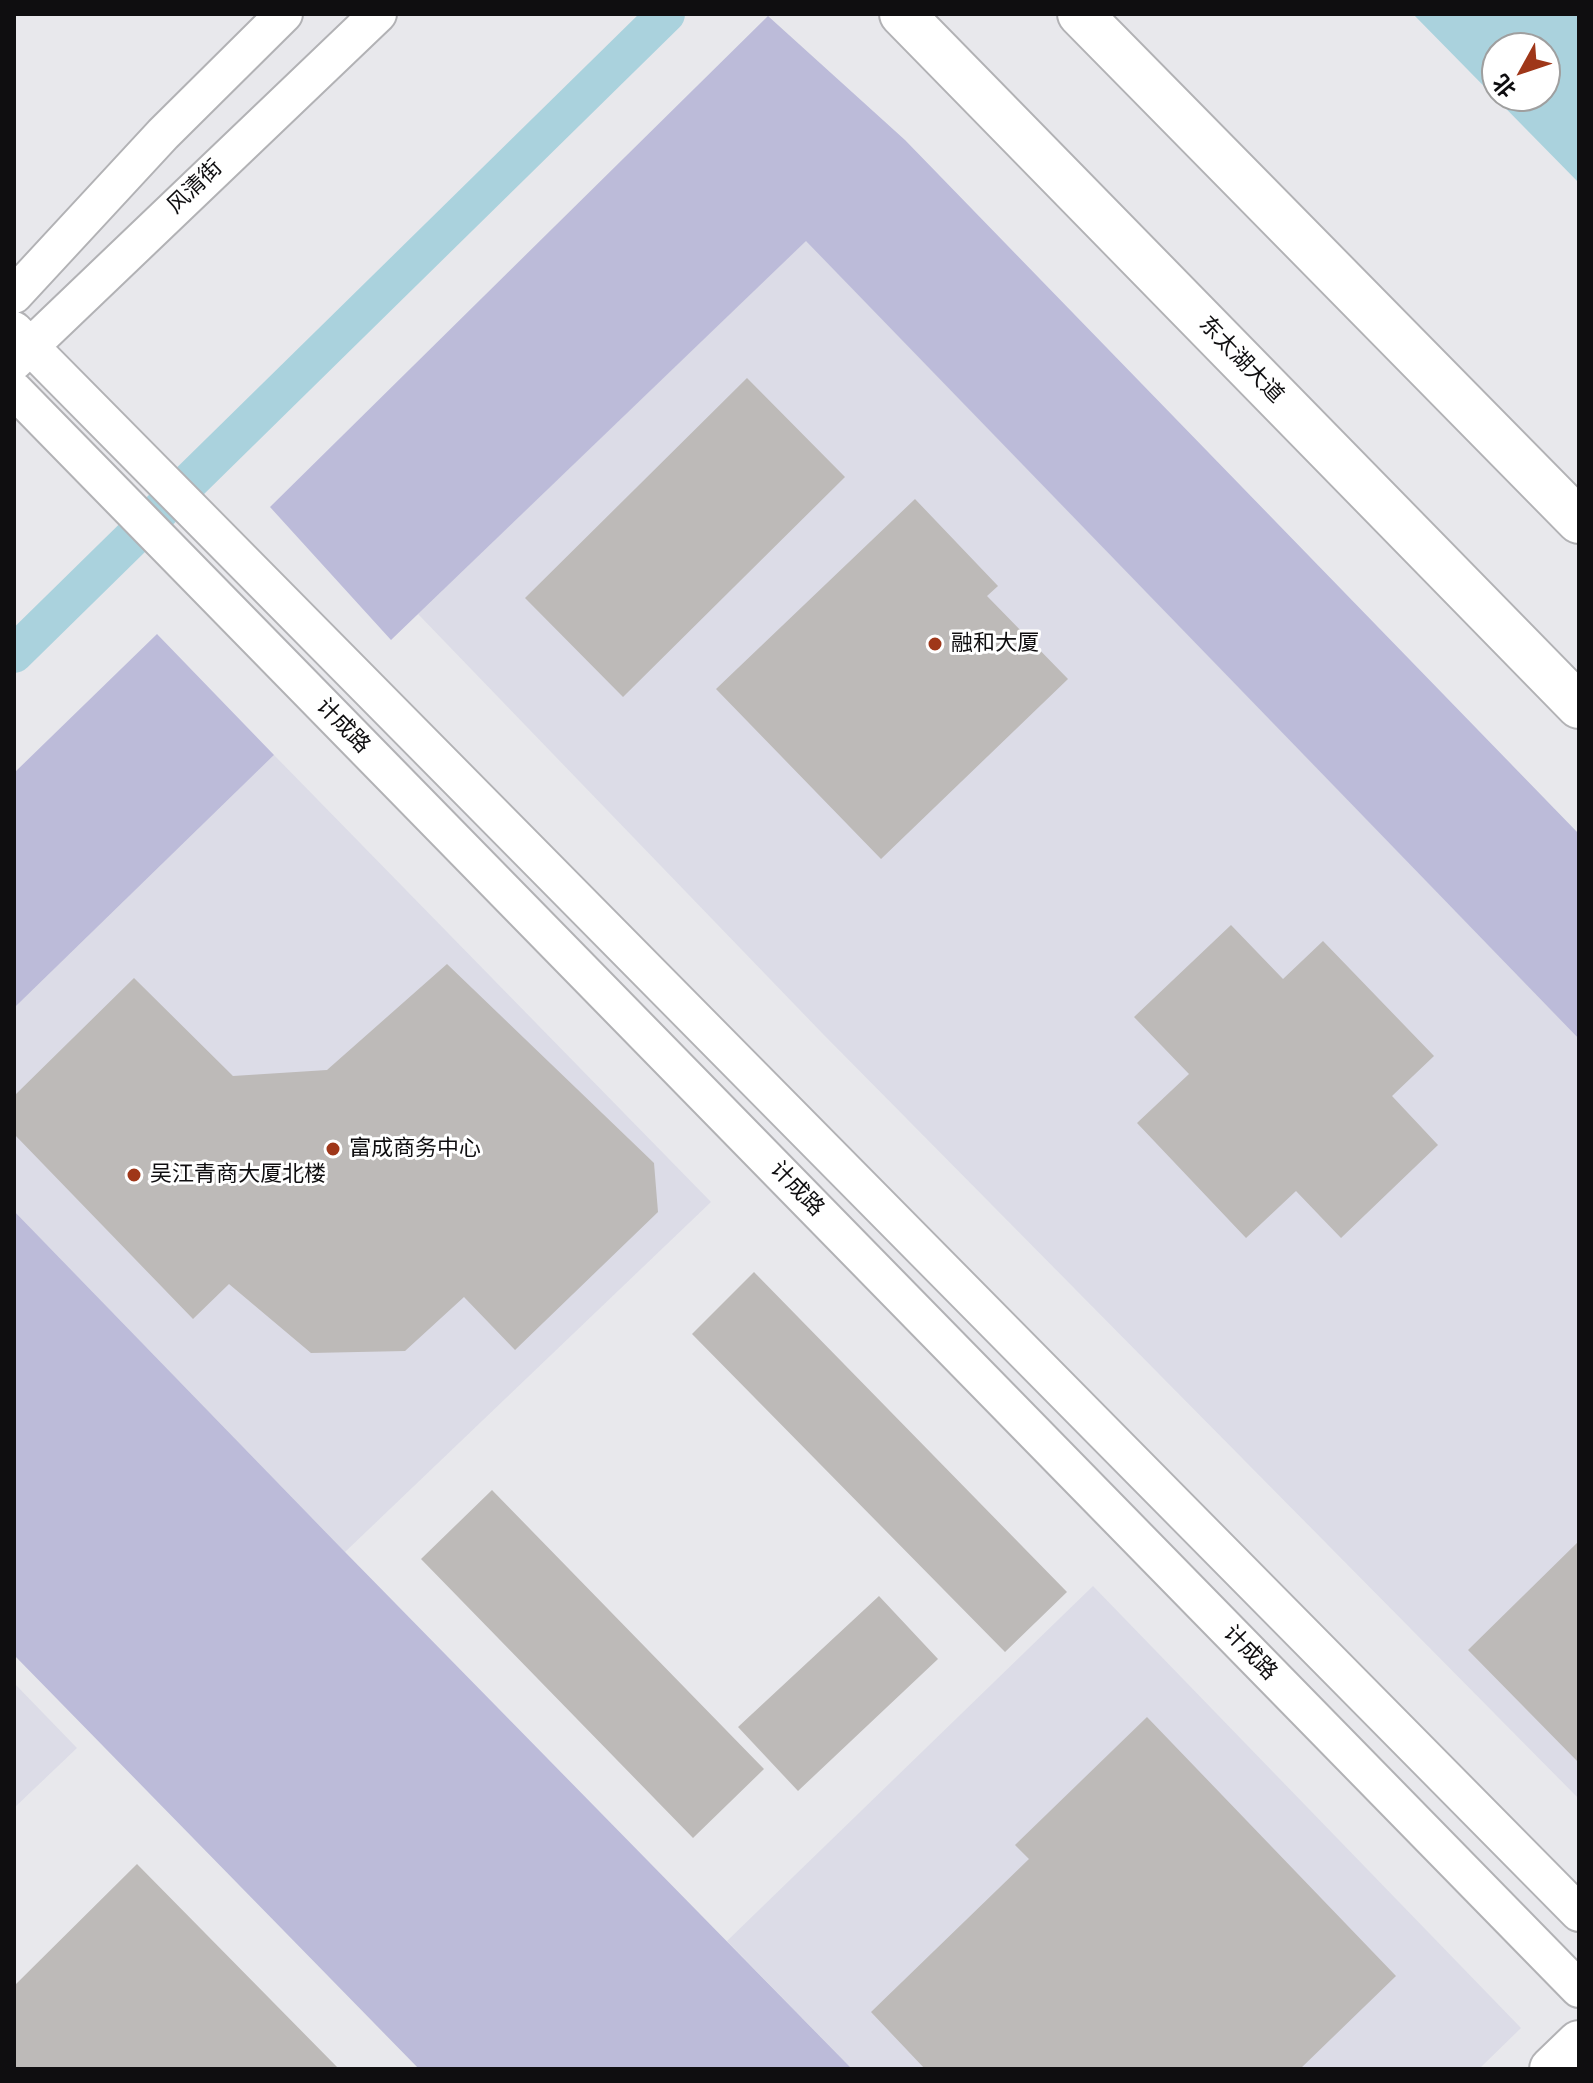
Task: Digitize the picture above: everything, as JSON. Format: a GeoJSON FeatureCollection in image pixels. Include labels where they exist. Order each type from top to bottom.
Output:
{"type":"FeatureCollection","features":[{"type":"Feature","properties":{"kind":"main road","name":"东太湖大道"},"geometry":{"type":"LineString","coordinates":[[902,14],[1579,706]]}},
{"type":"Feature","properties":{"kind":"main road"},"geometry":{"type":"LineString","coordinates":[[1080,14],[1579,521]]}},
{"type":"Feature","properties":{"kind":"main road"},"geometry":{"type":"LineString","coordinates":[[1552,2069],[1579,2043]]}},
{"type":"Feature","properties":{"kind":"street"},"geometry":{"type":"LineString","coordinates":[[14,295],[163,134],[284,14]]}},
{"type":"Feature","properties":{"kind":"street","name":"风清街"},"geometry":{"type":"LineString","coordinates":[[19,346],[378,14]]}},
{"type":"Feature","properties":{"kind":"street","name":"计成路"},"geometry":{"type":"LineString","coordinates":[[19,346],[122,439],[1579,1913]]}},
{"type":"Feature","properties":{"kind":"street","name":"计成路"},"geometry":{"type":"LineString","coordinates":[[14,390],[1579,1989]]}},
{"type":"Feature","properties":{"kind":"shaded area"},"geometry":{"type":"Polygon","coordinates":[[[1413,14],[1579,14],[1579,183],[1509,112],[1561,112],[1561,32],[1481,32],[1481,83],[1413,14]]]}},
{"type":"Feature","properties":{"kind":"shaded area"},"geometry":{"type":"Polygon","coordinates":[[[768,16],[905,140],[1579,834],[1579,1039],[806,241],[391,640],[270,507],[768,16]]]}},
{"type":"Feature","properties":{"kind":"shaded area"},"geometry":{"type":"Polygon","coordinates":[[[806,240],[1579,1039],[1579,1799],[822,1033],[418,614],[806,240]]]}},
{"type":"Feature","properties":{"kind":"shaded area"},"geometry":{"type":"Polygon","coordinates":[[[157,634],[274,755],[14,1008],[14,773],[157,634]]]}},
{"type":"Feature","properties":{"kind":"shaded area"},"geometry":{"type":"Polygon","coordinates":[[[274,755],[711,1202],[345,1552],[14,1211],[14,1008],[274,755]]]}},
{"type":"Feature","properties":{"kind":"shaded area"},"geometry":{"type":"Polygon","coordinates":[[[14,1211],[852,2069],[419,2069],[14,1655],[14,1211]]]}},
{"type":"Feature","properties":{"kind":"shaded area"},"geometry":{"type":"Polygon","coordinates":[[[1093,1586],[1521,2028],[1479,2069],[852,2069],[727,1941],[1093,1586]]]}},
{"type":"Feature","properties":{"kind":"shaded area"},"geometry":{"type":"Polygon","coordinates":[[[14,1683],[77,1748],[14,1808],[14,1683]]]}},
{"type":"Feature","properties":{"kind":"building"},"geometry":{"type":"Polygon","coordinates":[[[747,378],[845,477],[623,697],[525,598],[747,378]]]}},
{"type":"Feature","properties":{"kind":"building"},"geometry":{"type":"Polygon","coordinates":[[[915,499],[998,586],[987,596],[1068,679],[881,859],[716,689],[915,499]]]}},
{"type":"Feature","properties":{"kind":"building"},"geometry":{"type":"Polygon","coordinates":[[[1231,925],[1283,979],[1323,941],[1434,1056],[1392,1096],[1438,1145],[1341,1238],[1296,1191],[1246,1238],[1137,1123],[1189,1074],[1134,1017],[1231,925]]]}},
{"type":"Feature","properties":{"kind":"building","name":"富成商务中心"},"geometry":{"type":"Polygon","coordinates":[[[447,964],[654,1163],[658,1212],[515,1350],[464,1297],[405,1351],[311,1353],[229,1284],[193,1319],[14,1134],[14,1096],[134,978],[233,1076],[327,1070],[447,964]]]}},
{"type":"Feature","properties":{"kind":"building"},"geometry":{"type":"Polygon","coordinates":[[[754,1272],[1067,1592],[1005,1652],[692,1334],[754,1272]]]}},
{"type":"Feature","properties":{"kind":"building"},"geometry":{"type":"Polygon","coordinates":[[[492,1490],[764,1769],[693,1838],[421,1559],[492,1490]]]}},
{"type":"Feature","properties":{"kind":"building"},"geometry":{"type":"Polygon","coordinates":[[[1579,1541],[1579,1763],[1468,1650],[1579,1541]]]}},
{"type":"Feature","properties":{"kind":"building"},"geometry":{"type":"Polygon","coordinates":[[[879,1596],[938,1659],[798,1791],[738,1727],[879,1596]]]}},
{"type":"Feature","properties":{"kind":"building"},"geometry":{"type":"Polygon","coordinates":[[[1147,1717],[1396,1976],[1300,2069],[925,2069],[871,2012],[1029,1859],[1015,1845],[1147,1717]]]}},
{"type":"Feature","properties":{"kind":"building"},"geometry":{"type":"Polygon","coordinates":[[[137,1864],[339,2069],[14,2069],[14,1986],[137,1864]]]}},
{"type":"Feature","properties":{"kind":"waterway"},"geometry":{"type":"LineString","coordinates":[[14,654],[666,14]]}},
{"type":"Feature","properties":{"kind":"place","name":"融和大厦"},"geometry":{"type":"Point","coordinates":[935,644]}},
{"type":"Feature","properties":{"kind":"place","name":"富成商务中心"},"geometry":{"type":"Point","coordinates":[333,1149]}},
{"type":"Feature","properties":{"kind":"place","name":"吴江青商大厦北楼"},"geometry":{"type":"Point","coordinates":[134,1175]}}]}
